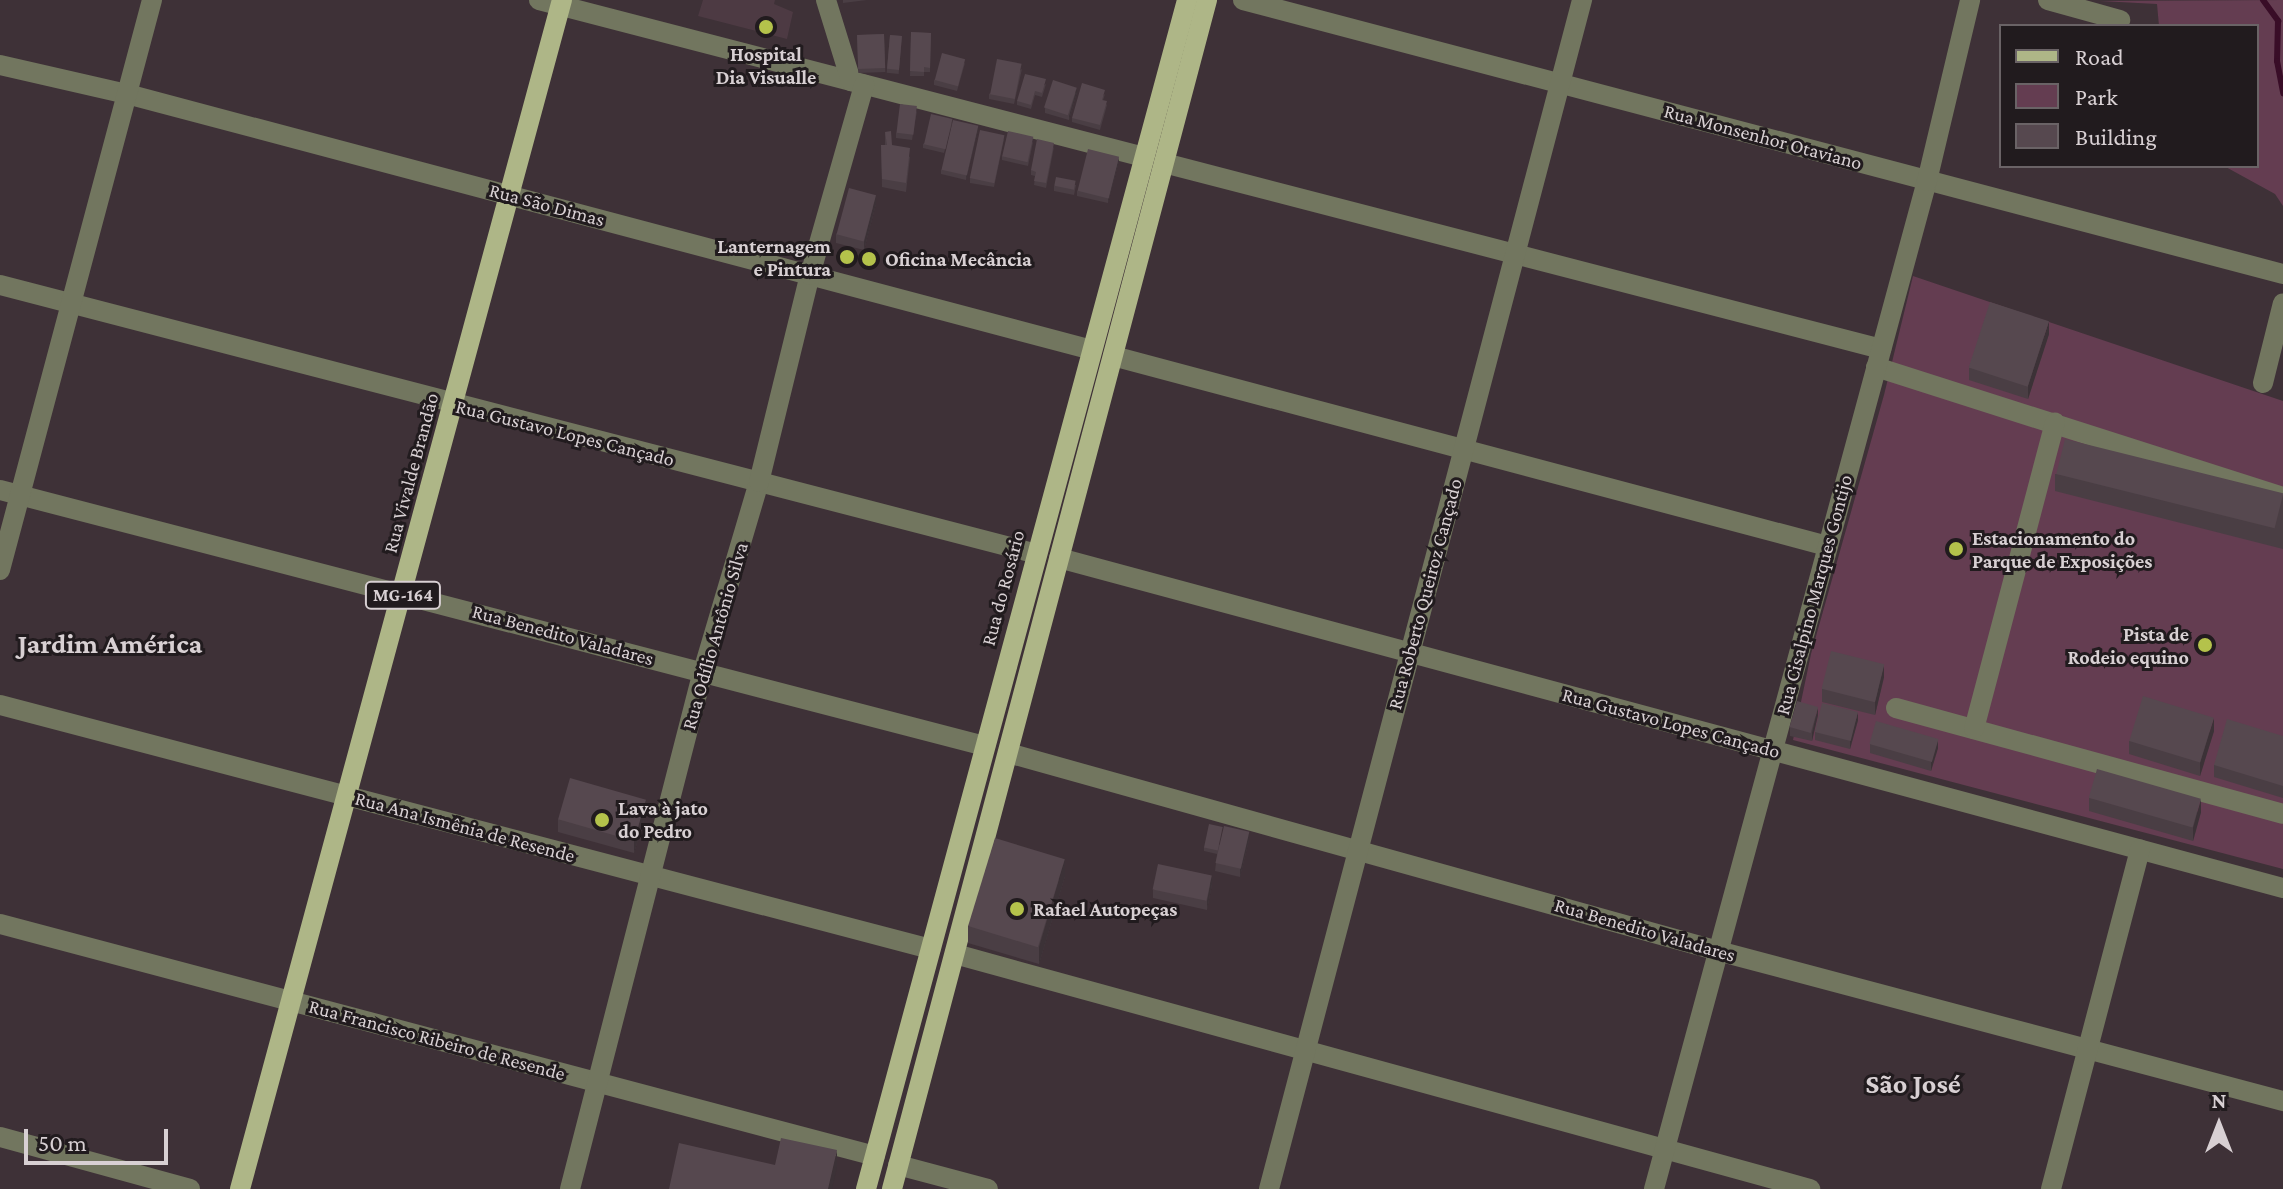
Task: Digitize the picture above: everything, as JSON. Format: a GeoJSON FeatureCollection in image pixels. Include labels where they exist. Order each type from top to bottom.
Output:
{"type":"FeatureCollection","features":[{"type":"Feature","properties":{"kind":"main road","name":"Rua do Rosário"},"geometry":{"type":"LineString","coordinates":[[892,1189],[1113,356],[1187,0]]}},
{"type":"Feature","properties":{"kind":"main road","name":"Rua do Rosário"},"geometry":{"type":"LineString","coordinates":[[866,1189],[1092,350],[1207,0]]}},
{"type":"Feature","properties":{"kind":"main road","name":"Rua Vivalde Brandão"},"geometry":{"type":"LineString","coordinates":[[240,1189],[562,3]]}},
{"type":"Feature","properties":{"kind":"street"},"geometry":{"type":"LineString","coordinates":[[0,570],[10,492],[73,304],[152,0]]}},
{"type":"Feature","properties":{"kind":"street"},"geometry":{"type":"LineString","coordinates":[[539,0],[562,3],[1515,253],[1878,358],[2055,423],[2283,497]]}},
{"type":"Feature","properties":{"kind":"street"},"geometry":{"type":"LineString","coordinates":[[826,0],[858,83]]}},
{"type":"Feature","properties":{"kind":"street","name":"Rua Monsenhor Otaviano"},"geometry":{"type":"LineString","coordinates":[[1243,0],[2283,274]]}},
{"type":"Feature","properties":{"kind":"street","name":"Rua Roberto Queiroz Cançado"},"geometry":{"type":"LineString","coordinates":[[1269,1189],[1582,0]]}},
{"type":"Feature","properties":{"kind":"street","name":"Rua Cisalpino Marques Gontijo"},"geometry":{"type":"LineString","coordinates":[[1654,1189],[1927,181],[1970,0]]}},
{"type":"Feature","properties":{"kind":"street"},"geometry":{"type":"LineString","coordinates":[[2048,0],[2120,20]]}},
{"type":"Feature","properties":{"kind":"street","name":"Rua São Dimas"},"geometry":{"type":"LineString","coordinates":[[0,65],[127,94],[1092,350]]}},
{"type":"Feature","properties":{"kind":"street","name":"Rua Odílio Antônio Silva"},"geometry":{"type":"LineString","coordinates":[[570,1189],[703,671],[759,482],[858,83]]}},
{"type":"Feature","properties":{"kind":"street","name":"Rua Gustavo Lopes Cançado"},"geometry":{"type":"LineString","coordinates":[[0,285],[1037,554]]}},
{"type":"Feature","properties":{"kind":"street"},"geometry":{"type":"LineString","coordinates":[[2263,383],[2283,303]]}},
{"type":"Feature","properties":{"kind":"street"},"geometry":{"type":"LineString","coordinates":[[1113,356],[1827,546]]}},
{"type":"Feature","properties":{"kind":"street"},"geometry":{"type":"LineString","coordinates":[[1974,729],[2055,423]]}},
{"type":"Feature","properties":{"kind":"street","name":"Rua Benedito Valadares"},"geometry":{"type":"LineString","coordinates":[[10,492],[985,746]]}},
{"type":"Feature","properties":{"kind":"street","name":"Rua Gustavo Lopes Cançado"},"geometry":{"type":"LineString","coordinates":[[1059,558],[2283,888]]}},
{"type":"Feature","properties":{"kind":"street","name":"Rua Ana Ismênia de Resende"},"geometry":{"type":"LineString","coordinates":[[0,705],[931,949]]}},
{"type":"Feature","properties":{"kind":"street"},"geometry":{"type":"LineString","coordinates":[[1896,708],[2283,814]]}},
{"type":"Feature","properties":{"kind":"street","name":"Rua Benedito Valadares"},"geometry":{"type":"LineString","coordinates":[[1008,753],[1718,951],[2283,1101]]}},
{"type":"Feature","properties":{"kind":"street"},"geometry":{"type":"LineString","coordinates":[[2051,1189],[2140,849]]}},
{"type":"Feature","properties":{"kind":"street","name":"Rua Francisco Ribeiro de Resende"},"geometry":{"type":"LineString","coordinates":[[0,924],[875,1156]]}},
{"type":"Feature","properties":{"kind":"street"},"geometry":{"type":"LineString","coordinates":[[955,954],[1810,1189]]}},
{"type":"Feature","properties":{"kind":"street"},"geometry":{"type":"LineString","coordinates":[[0,1137],[190,1189]]}},
{"type":"Feature","properties":{"kind":"street"},"geometry":{"type":"LineString","coordinates":[[898,1165],[988,1189]]}},
{"type":"Feature","properties":{"kind":"shaded area","name":"Hospital Dia Visualle"},"geometry":{"type":"Polygon","coordinates":[[[703,0],[775,0],[774,4],[793,12],[787,39],[698,16],[703,0]]]}},
{"type":"Feature","properties":{"kind":"green space"},"geometry":{"type":"Polygon","coordinates":[[[2283,0],[2283,206],[2275,194],[2228,168],[2259,168],[2259,24],[2159,24],[2157,4],[2100,1],[2283,0]]]}},
{"type":"Feature","properties":{"kind":"green space"},"geometry":{"type":"Polygon","coordinates":[[[1913,276],[2283,401],[2283,869],[1793,740],[1811,654],[1884,395],[1913,276]]]}},
{"type":"Feature","properties":{"kind":"building"},"geometry":{"type":"Polygon","coordinates":[[[911,32],[931,33],[930,68],[924,67],[924,72],[910,71],[911,32]]]}},
{"type":"Feature","properties":{"kind":"building"},"geometry":{"type":"Polygon","coordinates":[[[884,34],[885,68],[858,69],[857,35],[884,34]]]}},
{"type":"Feature","properties":{"kind":"building"},"geometry":{"type":"Polygon","coordinates":[[[890,35],[902,36],[899,70],[887,69],[890,35]]]}},
{"type":"Feature","properties":{"kind":"building"},"geometry":{"type":"Polygon","coordinates":[[[942,53],[965,59],[958,86],[935,80],[942,53]]]}},
{"type":"Feature","properties":{"kind":"building"},"geometry":{"type":"Polygon","coordinates":[[[997,59],[1022,64],[1015,99],[990,94],[997,59]]]}},
{"type":"Feature","properties":{"kind":"building"},"geometry":{"type":"Polygon","coordinates":[[[1025,74],[1046,79],[1042,93],[1035,91],[1031,105],[1017,101],[1025,74]]]}},
{"type":"Feature","properties":{"kind":"building"},"geometry":{"type":"Polygon","coordinates":[[[1053,80],[1077,88],[1068,115],[1044,108],[1053,80]]]}},
{"type":"Feature","properties":{"kind":"building"},"geometry":{"type":"Polygon","coordinates":[[[1082,83],[1105,90],[1102,100],[1107,101],[1100,125],[1072,118],[1082,83]]]}},
{"type":"Feature","properties":{"kind":"building"},"geometry":{"type":"Polygon","coordinates":[[[900,104],[917,106],[913,135],[896,133],[900,104]]]}},
{"type":"Feature","properties":{"kind":"building"},"geometry":{"type":"Polygon","coordinates":[[[931,114],[952,119],[945,149],[924,144],[931,114]]]}},
{"type":"Feature","properties":{"kind":"building"},"geometry":{"type":"Polygon","coordinates":[[[953,120],[978,126],[967,176],[942,170],[953,120]]]}},
{"type":"Feature","properties":{"kind":"building"},"geometry":{"type":"Polygon","coordinates":[[[980,130],[1004,135],[994,183],[970,178],[980,130]]]}},
{"type":"Feature","properties":{"kind":"building"},"geometry":{"type":"Polygon","coordinates":[[[891,131],[892,145],[910,148],[906,183],[882,179],[881,145],[887,145],[885,132],[891,131]]]}},
{"type":"Feature","properties":{"kind":"building"},"geometry":{"type":"Polygon","coordinates":[[[1008,131],[1033,137],[1027,162],[1002,156],[1008,131]]]}},
{"type":"Feature","properties":{"kind":"building"},"geometry":{"type":"Polygon","coordinates":[[[1037,139],[1054,143],[1046,183],[1034,181],[1036,172],[1031,170],[1037,139]]]}},
{"type":"Feature","properties":{"kind":"building"},"geometry":{"type":"Polygon","coordinates":[[[1088,149],[1119,157],[1109,198],[1078,191],[1088,149]]]}},
{"type":"Feature","properties":{"kind":"building"},"geometry":{"type":"Polygon","coordinates":[[[1056,177],[1076,181],[1074,190],[1054,186],[1056,177]]]}},
{"type":"Feature","properties":{"kind":"building"},"geometry":{"type":"Polygon","coordinates":[[[849,188],[876,195],[864,242],[837,234],[849,188]]]}},
{"type":"Feature","properties":{"kind":"building"},"geometry":{"type":"Polygon","coordinates":[[[1990,302],[2049,321],[2028,387],[1969,368],[1990,302]]]}},
{"type":"Feature","properties":{"kind":"building"},"geometry":{"type":"Polygon","coordinates":[[[2065,439],[2283,493],[2275,528],[2056,474],[2065,439]]]}},
{"type":"Feature","properties":{"kind":"building"},"geometry":{"type":"Polygon","coordinates":[[[1831,651],[1884,664],[1875,702],[1822,689],[1831,651]]]}},
{"type":"Feature","properties":{"kind":"building"},"geometry":{"type":"Polygon","coordinates":[[[2143,696],[2214,718],[2200,763],[2129,741],[2143,696]]]}},
{"type":"Feature","properties":{"kind":"building"},"geometry":{"type":"Polygon","coordinates":[[[1797,701],[1818,707],[1811,733],[1790,727],[1797,701]]]}},
{"type":"Feature","properties":{"kind":"building"},"geometry":{"type":"Polygon","coordinates":[[[1822,703],[1858,712],[1851,741],[1815,732],[1822,703]]]}},
{"type":"Feature","properties":{"kind":"building"},"geometry":{"type":"Polygon","coordinates":[[[2227,719],[2283,736],[2283,786],[2214,765],[2227,719]]]}},
{"type":"Feature","properties":{"kind":"building"},"geometry":{"type":"Polygon","coordinates":[[[1876,721],[1938,739],[1932,762],[1869,744],[1876,721]]]}},
{"type":"Feature","properties":{"kind":"building"},"geometry":{"type":"Polygon","coordinates":[[[2097,769],[2201,799],[2193,828],[2089,798],[2097,769]]]}},
{"type":"Feature","properties":{"kind":"building","name":"Lava à jato do Pedro"},"geometry":{"type":"Polygon","coordinates":[[[570,778],[646,800],[634,841],[558,819],[570,778]]]}},
{"type":"Feature","properties":{"kind":"building"},"geometry":{"type":"Polygon","coordinates":[[[1209,824],[1223,827],[1218,850],[1204,847],[1209,824]]]}},
{"type":"Feature","properties":{"kind":"building"},"geometry":{"type":"Polygon","coordinates":[[[1224,826],[1249,832],[1241,869],[1215,863],[1224,826]]]}},
{"type":"Feature","properties":{"kind":"building","name":"Rafael Autopeças"},"geometry":{"type":"Polygon","coordinates":[[[995,838],[1065,859],[1038,947],[968,926],[995,838]]]}},
{"type":"Feature","properties":{"kind":"building"},"geometry":{"type":"Polygon","coordinates":[[[1158,864],[1212,875],[1206,901],[1153,889],[1158,864]]]}},
{"type":"Feature","properties":{"kind":"building"},"geometry":{"type":"Polygon","coordinates":[[[781,1138],[837,1150],[828,1189],[669,1189],[679,1143],[775,1165],[781,1138]]]}},
{"type":"Feature","properties":{"kind":"waterway"},"geometry":{"type":"LineString","coordinates":[[2263,0],[2278,21],[2277,61],[2283,93]]}},
{"type":"Feature","properties":{"kind":"place","name":"Hospital Dia Visualle"},"geometry":{"type":"Point","coordinates":[766,27]}},
{"type":"Feature","properties":{"kind":"place","name":"Lanternagem e Pintura"},"geometry":{"type":"Point","coordinates":[847,257]}},
{"type":"Feature","properties":{"kind":"place","name":"Oficina Mecância"},"geometry":{"type":"Point","coordinates":[869,259]}},
{"type":"Feature","properties":{"kind":"place","name":"Estacionamento do Parque de Exposições"},"geometry":{"type":"Point","coordinates":[1956,549]}},
{"type":"Feature","properties":{"kind":"place","name":"Pista de Rodeio equino"},"geometry":{"type":"Point","coordinates":[2205,645]}},
{"type":"Feature","properties":{"kind":"place","name":"Lava à jato do Pedro"},"geometry":{"type":"Point","coordinates":[602,820]}},
{"type":"Feature","properties":{"kind":"place","name":"Rafael Autopeças"},"geometry":{"type":"Point","coordinates":[1017,909]}},
{"type":"Feature","properties":{"kind":"district","name":"Jardim América"},"geometry":{"type":"Point","coordinates":[110,644]}},
{"type":"Feature","properties":{"kind":"district","name":"São José"},"geometry":{"type":"Point","coordinates":[1913,1084]}}]}
